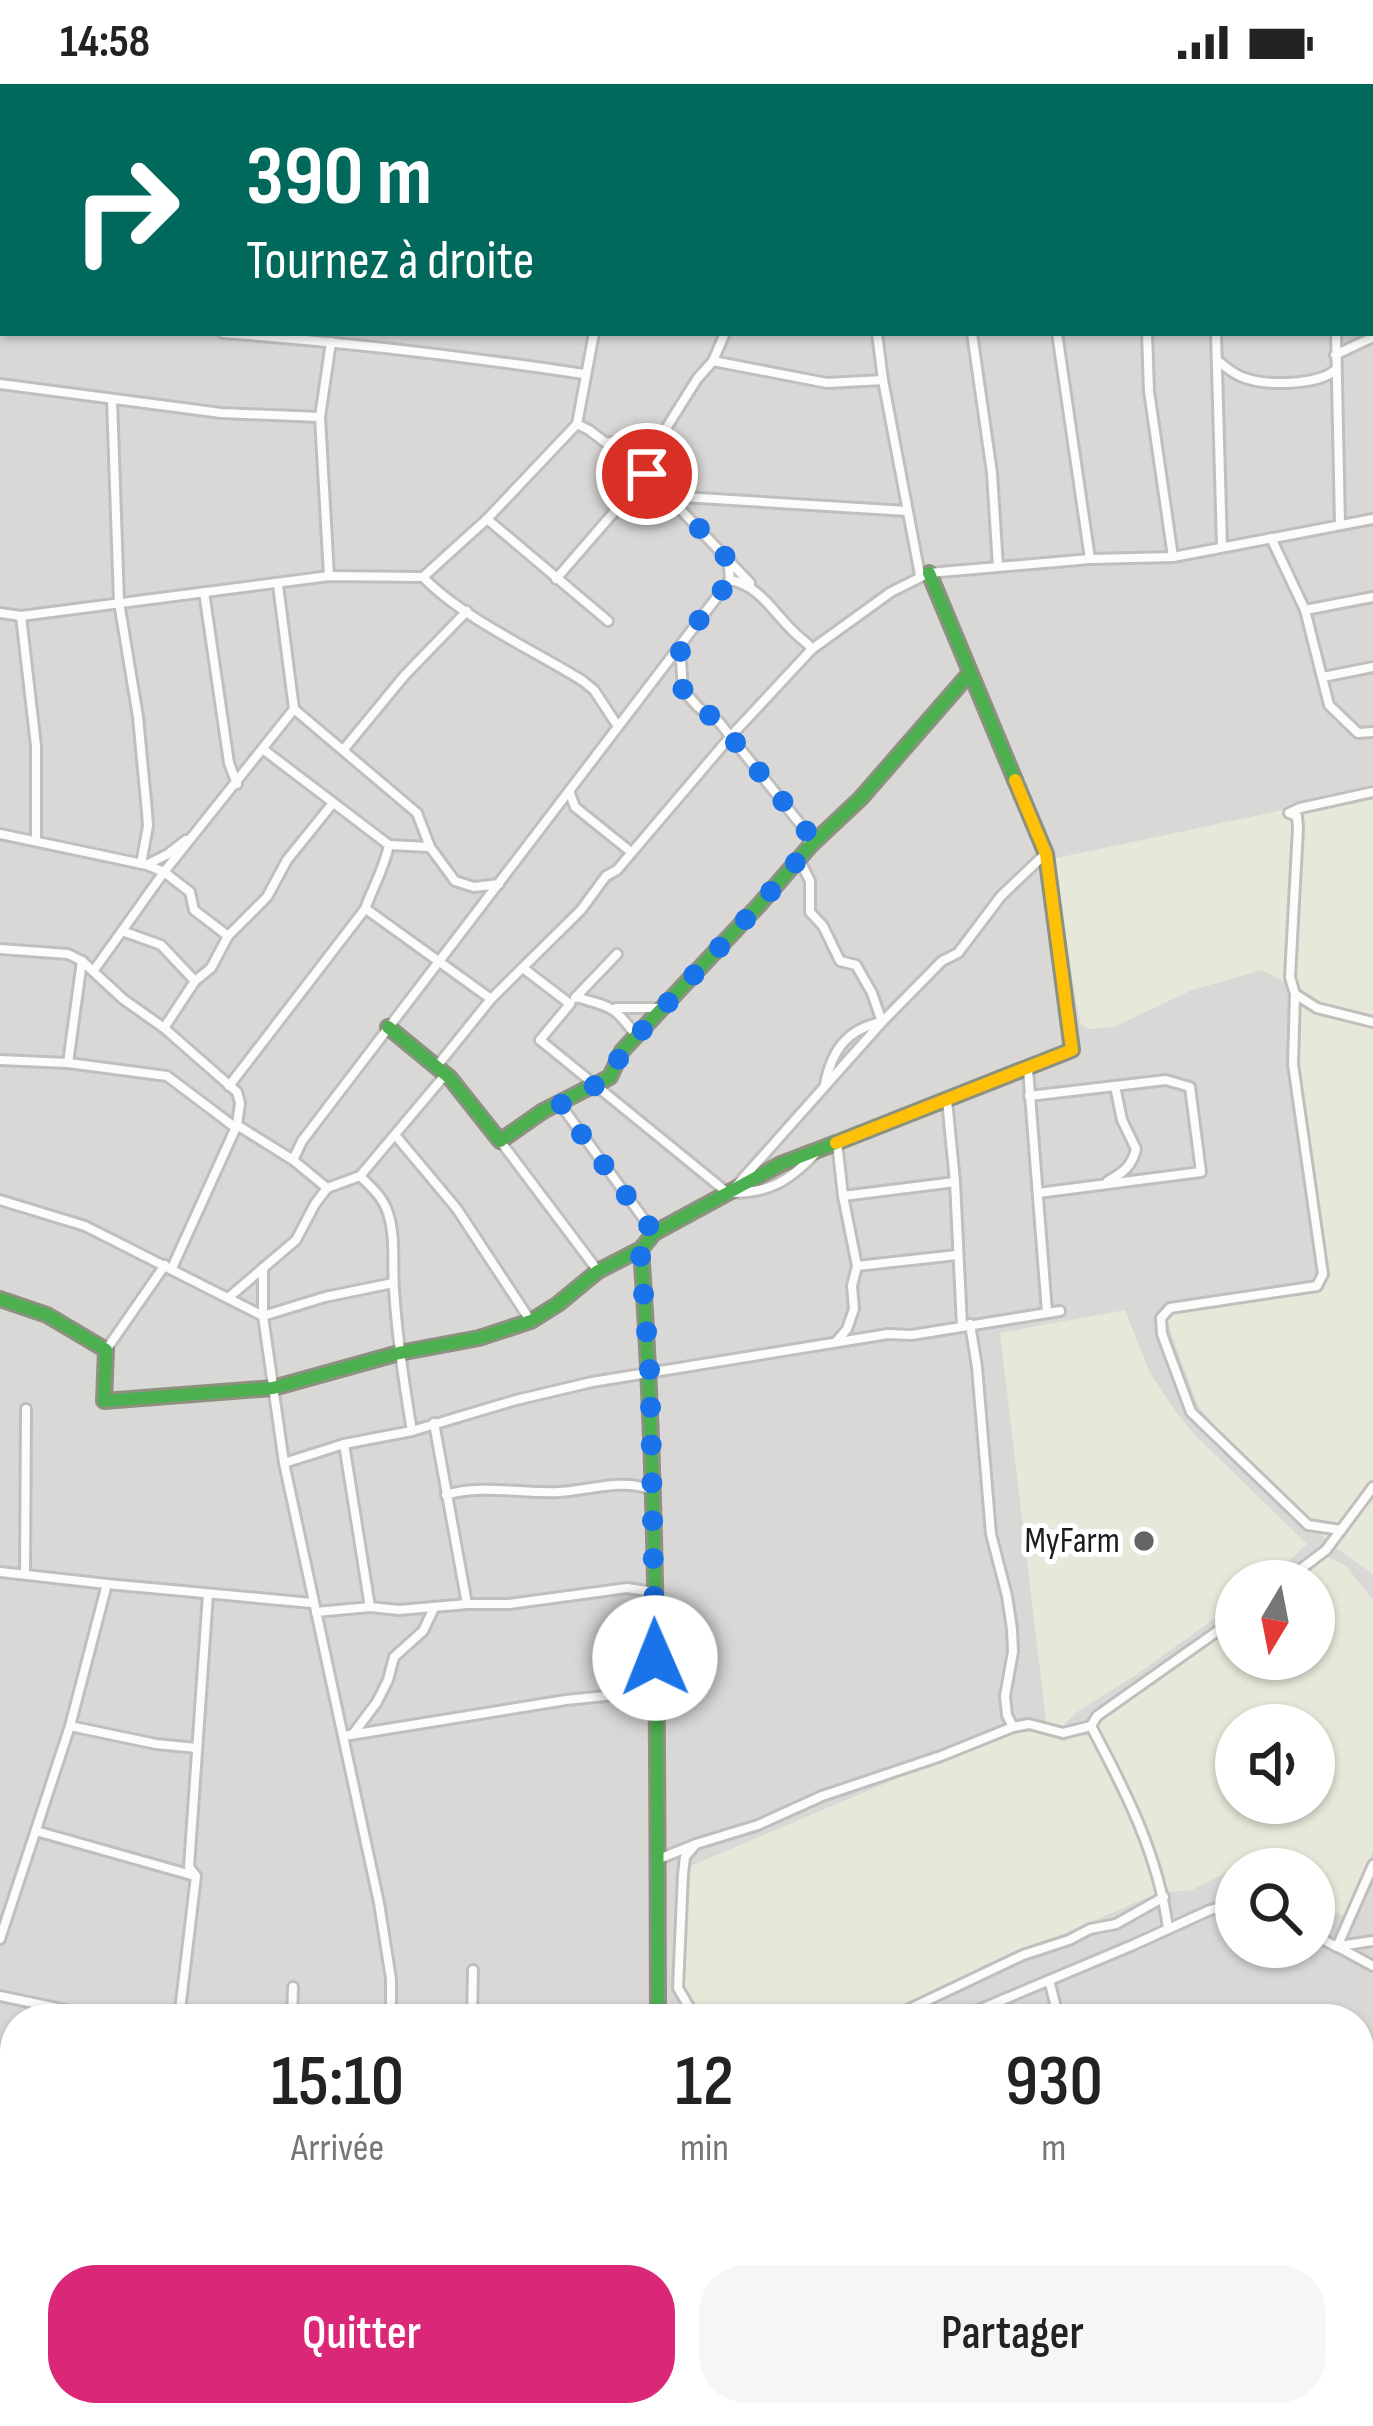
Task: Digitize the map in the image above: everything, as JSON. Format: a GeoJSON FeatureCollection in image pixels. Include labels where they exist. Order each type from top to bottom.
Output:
{"type":"FeatureCollection","features":[{"type":"Feature","properties":{"kind":"street"},"geometry":{"type":"LineString","coordinates":[[259,336],[331,342],[348,338],[585,374]]}},
{"type":"Feature","properties":{"kind":"street"},"geometry":{"type":"LineString","coordinates":[[0,613],[21,616],[329,577],[423,577],[487,519],[577,424],[593,336]]}},
{"type":"Feature","properties":{"kind":"street"},"geometry":{"type":"LineString","coordinates":[[638,467],[713,361],[724,336]]}},
{"type":"Feature","properties":{"kind":"street"},"geometry":{"type":"LineString","coordinates":[[0,949],[68,954],[82,962],[230,1086],[240,1103],[237,1127],[168,1267],[106,1350],[104,1401],[273,1388],[531,1322],[598,1271],[640,1249],[654,1233],[782,1164],[1072,1050],[1046,854],[925,574],[908,512],[877,336]]}},
{"type":"Feature","properties":{"kind":"street"},"geometry":{"type":"LineString","coordinates":[[972,336],[992,473],[998,567]]}},
{"type":"Feature","properties":{"kind":"street"},"geometry":{"type":"LineString","coordinates":[[1057,336],[1090,559]]}},
{"type":"Feature","properties":{"kind":"street"},"geometry":{"type":"LineString","coordinates":[[1147,336],[1149,391],[1173,557]]}},
{"type":"Feature","properties":{"kind":"street"},"geometry":{"type":"LineString","coordinates":[[1216,336],[1222,547]]}},
{"type":"Feature","properties":{"kind":"street"},"geometry":{"type":"LineString","coordinates":[[1336,336],[1340,524]]}},
{"type":"Feature","properties":{"kind":"street"},"geometry":{"type":"LineString","coordinates":[[1335,355],[1373,337]]}},
{"type":"Feature","properties":{"kind":"street"},"geometry":{"type":"LineString","coordinates":[[329,577],[320,416],[331,342]]}},
{"type":"Feature","properties":{"kind":"street"},"geometry":{"type":"LineString","coordinates":[[713,361],[827,383],[883,380]]}},
{"type":"Feature","properties":{"kind":"street"},"geometry":{"type":"LineString","coordinates":[[1218,361],[1242,378],[1258,381],[1300,382],[1325,378],[1335,371]]}},
{"type":"Feature","properties":{"kind":"street"},"geometry":{"type":"LineString","coordinates":[[0,384],[221,413],[320,416]]}},
{"type":"Feature","properties":{"kind":"street"},"geometry":{"type":"LineString","coordinates":[[112,399],[119,602],[139,717],[148,826],[144,864]]}},
{"type":"Feature","properties":{"kind":"street"},"geometry":{"type":"LineString","coordinates":[[577,424],[647,474],[812,650]]}},
{"type":"Feature","properties":{"kind":"street"},"geometry":{"type":"LineString","coordinates":[[604,441],[655,446]]}},
{"type":"Feature","properties":{"kind":"street"},"geometry":{"type":"LineString","coordinates":[[556,579],[647,474]]}},
{"type":"Feature","properties":{"kind":"street"},"geometry":{"type":"LineString","coordinates":[[665,496],[908,512]]}},
{"type":"Feature","properties":{"kind":"street"},"geometry":{"type":"LineString","coordinates":[[487,519],[608,622]]}},
{"type":"Feature","properties":{"kind":"street"},"geometry":{"type":"LineString","coordinates":[[228,1298],[296,1240],[327,1188],[360,1176],[396,1136],[491,999],[581,910],[730,737],[812,650],[891,592],[925,574],[1090,559],[1173,557],[1373,519]]}},
{"type":"Feature","properties":{"kind":"street"},"geometry":{"type":"LineString","coordinates":[[1271,538],[1305,610],[1329,705],[1358,733],[1373,731]]}},
{"type":"Feature","properties":{"kind":"street"},"geometry":{"type":"LineString","coordinates":[[293,1160],[302,1142],[730,580],[724,554]]}},
{"type":"Feature","properties":{"kind":"street"},"geometry":{"type":"LineString","coordinates":[[423,577],[467,611],[583,681],[617,724]]}},
{"type":"Feature","properties":{"kind":"street"},"geometry":{"type":"LineString","coordinates":[[730,580],[755,589]]}},
{"type":"Feature","properties":{"kind":"street"},"geometry":{"type":"LineString","coordinates":[[94,970],[164,872],[294,709],[278,585]]}},
{"type":"Feature","properties":{"kind":"street"},"geometry":{"type":"LineString","coordinates":[[204,592],[236,784]]}},
{"type":"Feature","properties":{"kind":"street"},"geometry":{"type":"LineString","coordinates":[[1305,610],[1373,597]]}},
{"type":"Feature","properties":{"kind":"street"},"geometry":{"type":"LineString","coordinates":[[344,749],[405,675],[467,611]]}},
{"type":"Feature","properties":{"kind":"street"},"geometry":{"type":"LineString","coordinates":[[21,616],[36,746],[36,842]]}},
{"type":"Feature","properties":{"kind":"street"},"geometry":{"type":"LineString","coordinates":[[680,645],[683,690],[719,722],[806,830],[810,846]]}},
{"type":"Feature","properties":{"kind":"street"},"geometry":{"type":"LineString","coordinates":[[1324,677],[1373,667]]}},
{"type":"Feature","properties":{"kind":"street"},"geometry":{"type":"LineString","coordinates":[[500,1141],[543,1111],[610,1077],[636,1036],[810,846],[861,798],[969,674]]}},
{"type":"Feature","properties":{"kind":"street"},"geometry":{"type":"LineString","coordinates":[[294,709],[417,813],[430,847],[455,881],[474,887],[499,884]]}},
{"type":"Feature","properties":{"kind":"street"},"geometry":{"type":"LineString","coordinates":[[264,750],[388,845],[430,847]]}},
{"type":"Feature","properties":{"kind":"street"},"geometry":{"type":"LineString","coordinates":[[569,790],[575,807],[631,852]]}},
{"type":"Feature","properties":{"kind":"street"},"geometry":{"type":"LineString","coordinates":[[1341,1530],[1308,1525],[1191,1412],[1162,1334],[1161,1318],[1170,1308],[1317,1286],[1323,1274],[1293,1064],[1290,977],[1298,828],[1297,816],[1289,813],[1373,792]]}},
{"type":"Feature","properties":{"kind":"street"},"geometry":{"type":"LineString","coordinates":[[164,1028],[195,981],[211,968],[228,936],[266,897],[287,860],[333,803]]}},
{"type":"Feature","properties":{"kind":"street"},"geometry":{"type":"LineString","coordinates":[[557,806],[575,807]]}},
{"type":"Feature","properties":{"kind":"street"},"geometry":{"type":"LineString","coordinates":[[144,864],[168,854],[198,831]]}},
{"type":"Feature","properties":{"kind":"street"},"geometry":{"type":"LineString","coordinates":[[0,834],[164,872],[190,892],[194,910],[228,936]]}},
{"type":"Feature","properties":{"kind":"street"},"geometry":{"type":"LineString","coordinates":[[230,1086],[365,909],[383,872],[388,845]]}},
{"type":"Feature","properties":{"kind":"street"},"geometry":{"type":"LineString","coordinates":[[729,1193],[882,1022],[942,961],[958,953],[1001,896],[1046,854]]}},
{"type":"Feature","properties":{"kind":"street"},"geometry":{"type":"LineString","coordinates":[[799,859],[810,881],[810,912],[823,926],[840,961],[856,965],[882,1022]]}},
{"type":"Feature","properties":{"kind":"street"},"geometry":{"type":"LineString","coordinates":[[365,909],[491,999]]}},
{"type":"Feature","properties":{"kind":"street"},"geometry":{"type":"LineString","coordinates":[[122,931],[161,945],[195,981]]}},
{"type":"Feature","properties":{"kind":"street"},"geometry":{"type":"LineString","coordinates":[[617,954],[540,1040],[729,1193],[753,1193],[794,1177],[820,1148]]}},
{"type":"Feature","properties":{"kind":"street"},"geometry":{"type":"LineString","coordinates":[[68,1063],[82,962]]}},
{"type":"Feature","properties":{"kind":"street"},"geometry":{"type":"LineString","coordinates":[[523,968],[573,1000],[613,1008],[663,1008]]}},
{"type":"Feature","properties":{"kind":"street"},"geometry":{"type":"LineString","coordinates":[[1294,994],[1317,1008],[1373,1022]]}},
{"type":"Feature","properties":{"kind":"street"},"geometry":{"type":"LineString","coordinates":[[613,1008],[636,1036]]}},
{"type":"Feature","properties":{"kind":"street"},"geometry":{"type":"LineString","coordinates":[[825,1085],[837,1047],[867,1025],[882,1022]]}},
{"type":"Feature","properties":{"kind":"street"},"geometry":{"type":"LineString","coordinates":[[388,1028],[416,1046],[473,1101],[598,1271]]}},
{"type":"Feature","properties":{"kind":"street"},"geometry":{"type":"LineString","coordinates":[[0,1060],[166,1076],[327,1188]]}},
{"type":"Feature","properties":{"kind":"street"},"geometry":{"type":"LineString","coordinates":[[1028,1069],[1047,1312]]}},
{"type":"Feature","properties":{"kind":"street"},"geometry":{"type":"LineString","coordinates":[[1029,1096],[1166,1080],[1190,1087],[1201,1172],[1038,1193]]}},
{"type":"Feature","properties":{"kind":"street"},"geometry":{"type":"LineString","coordinates":[[1102,1185],[1123,1173],[1136,1149],[1122,1120],[1115,1086]]}},
{"type":"Feature","properties":{"kind":"street"},"geometry":{"type":"LineString","coordinates":[[947,1100],[957,1255],[977,1367],[991,1534],[1012,1629],[1005,1696],[1013,1727]]}},
{"type":"Feature","properties":{"kind":"street"},"geometry":{"type":"LineString","coordinates":[[560,1105],[654,1233]]}},
{"type":"Feature","properties":{"kind":"street"},"geometry":{"type":"LineString","coordinates":[[396,1136],[457,1209],[531,1322]]}},
{"type":"Feature","properties":{"kind":"street"},"geometry":{"type":"LineString","coordinates":[[835,1344],[854,1309],[857,1266],[837,1141]]}},
{"type":"Feature","properties":{"kind":"street"},"geometry":{"type":"LineString","coordinates":[[773,1142],[782,1164]]}},
{"type":"Feature","properties":{"kind":"street"},"geometry":{"type":"LineString","coordinates":[[360,1176],[381,1196],[389,1215],[412,1431]]}},
{"type":"Feature","properties":{"kind":"street"},"geometry":{"type":"LineString","coordinates":[[843,1196],[955,1182]]}},
{"type":"Feature","properties":{"kind":"street"},"geometry":{"type":"LineString","coordinates":[[0,1200],[85,1226],[263,1316],[394,1283]]}},
{"type":"Feature","properties":{"kind":"street"},"geometry":{"type":"LineString","coordinates":[[640,1249],[654,1490],[658,2004]]}},
{"type":"Feature","properties":{"kind":"street"},"geometry":{"type":"LineString","coordinates":[[857,1266],[957,1255]]}},
{"type":"Feature","properties":{"kind":"street"},"geometry":{"type":"LineString","coordinates":[[262,1268],[263,1316],[284,1462],[314,1607],[348,1736],[379,1903],[392,2004]]}},
{"type":"Feature","properties":{"kind":"street"},"geometry":{"type":"LineString","coordinates":[[0,1299],[47,1315],[106,1350]]}},
{"type":"Feature","properties":{"kind":"street"},"geometry":{"type":"LineString","coordinates":[[284,1462],[573,1386],[1060,1311]]}},
{"type":"Feature","properties":{"kind":"street"},"geometry":{"type":"LineString","coordinates":[[25,1574],[26,1409]]}},
{"type":"Feature","properties":{"kind":"street"},"geometry":{"type":"LineString","coordinates":[[434,1423],[467,1604]]}},
{"type":"Feature","properties":{"kind":"street"},"geometry":{"type":"LineString","coordinates":[[344,1444],[370,1607]]}},
{"type":"Feature","properties":{"kind":"street"},"geometry":{"type":"LineString","coordinates":[[446,1495],[463,1490],[562,1492],[611,1484],[654,1490]]}},
{"type":"Feature","properties":{"kind":"street"},"geometry":{"type":"LineString","coordinates":[[1313,1560],[1326,1550],[1373,1487]]}},
{"type":"Feature","properties":{"kind":"street"},"geometry":{"type":"LineString","coordinates":[[0,1572],[314,1607],[398,1610],[509,1604],[627,1588],[653,1592]]}},
{"type":"Feature","properties":{"kind":"street"},"geometry":{"type":"LineString","coordinates":[[0,1939],[70,1726],[107,1585]]}},
{"type":"Feature","properties":{"kind":"street"},"geometry":{"type":"LineString","coordinates":[[180,2004],[196,1876],[189,1868],[208,1594]]}},
{"type":"Feature","properties":{"kind":"street"},"geometry":{"type":"LineString","coordinates":[[348,1736],[377,1702],[394,1658],[423,1631],[434,1607]]}},
{"type":"Feature","properties":{"kind":"street"},"geometry":{"type":"LineString","coordinates":[[658,1859],[1013,1727],[1029,1724],[1063,1733],[1091,1726],[1096,1716],[1215,1633]]}},
{"type":"Feature","properties":{"kind":"street"},"geometry":{"type":"LineString","coordinates":[[348,1736],[656,1690]]}},
{"type":"Feature","properties":{"kind":"street"},"geometry":{"type":"LineString","coordinates":[[70,1726],[197,1748]]}},
{"type":"Feature","properties":{"kind":"street"},"geometry":{"type":"LineString","coordinates":[[1091,1726],[1137,1819],[1164,1897],[1168,1929]]}},
{"type":"Feature","properties":{"kind":"street"},"geometry":{"type":"LineString","coordinates":[[37,1832],[196,1876]]}},
{"type":"Feature","properties":{"kind":"street"},"geometry":{"type":"LineString","coordinates":[[687,2004],[678,1988],[682,1874],[685,1857],[695,1844]]}},
{"type":"Feature","properties":{"kind":"street"},"geometry":{"type":"LineString","coordinates":[[1337,1947],[1373,1865]]}},
{"type":"Feature","properties":{"kind":"street"},"geometry":{"type":"LineString","coordinates":[[920,2004],[1023,1955],[1090,1928],[1116,1924],[1164,1897]]}},
{"type":"Feature","properties":{"kind":"street"},"geometry":{"type":"LineString","coordinates":[[992,2004],[1215,1909]]}},
{"type":"Feature","properties":{"kind":"street"},"geometry":{"type":"LineString","coordinates":[[1337,1947],[1373,1941]]}},
{"type":"Feature","properties":{"kind":"street"},"geometry":{"type":"LineString","coordinates":[[1337,1947],[1373,1966]]}},
{"type":"Feature","properties":{"kind":"street"},"geometry":{"type":"LineString","coordinates":[[472,2004],[473,1970]]}},
{"type":"Feature","properties":{"kind":"street"},"geometry":{"type":"LineString","coordinates":[[1049,1980],[1055,2004]]}},
{"type":"Feature","properties":{"kind":"street"},"geometry":{"type":"LineString","coordinates":[[292,2004],[293,1987]]}},
{"type":"Feature","properties":{"kind":"street"},"geometry":{"type":"LineString","coordinates":[[0,1996],[38,2004]]}},
{"type":"Feature","properties":{"kind":"shaded area"},"geometry":{"type":"Polygon","coordinates":[[[0,336],[1373,336],[1373,2004],[0,2004],[0,336]]]}},
{"type":"Feature","properties":{"kind":"green space"},"geometry":{"type":"Polygon","coordinates":[[[1373,791],[1373,1574],[1333,1546],[1198,1406],[1165,1310],[1309,1288],[1321,1275],[1287,983],[1262,970],[1192,990],[1114,1027],[1089,1029],[1080,1023],[1052,859],[1373,791]]]}},
{"type":"Feature","properties":{"kind":"green space","name":"MyFarm"},"geometry":{"type":"Polygon","coordinates":[[[1125,1310],[1150,1373],[1174,1409],[1307,1544],[1290,1560],[1215,1560],[1215,1618],[1077,1712],[1061,1728],[1047,1729],[1000,1333],[1125,1310]]]}},
{"type":"Feature","properties":{"kind":"green space"},"geometry":{"type":"Polygon","coordinates":[[[1335,1560],[1346,1566],[1373,1600],[1373,1851],[1345,1917],[1335,1912],[1335,1848],[1215,1848],[1215,1878],[1192,1890],[1157,1893],[906,2004],[690,2004],[682,1991],[681,1870],[1011,1730],[1030,1728],[1064,1742],[1076,1733],[1094,1738],[1097,1719],[1215,1637],[1215,1680],[1335,1680],[1335,1560]]]}},
{"type":"Feature","properties":{"kind":"traffic: fast"},"geometry":{"type":"LineString","coordinates":[[929,573],[1015,780]]}},
{"type":"Feature","properties":{"kind":"traffic: fast"},"geometry":{"type":"LineString","coordinates":[[388,1027],[450,1078],[500,1141],[543,1111],[610,1077],[622,1051],[810,846],[861,798],[969,674]]}},
{"type":"Feature","properties":{"kind":"traffic: fast"},"geometry":{"type":"LineString","coordinates":[[0,1299],[47,1315],[106,1350],[104,1401],[273,1388],[531,1321],[598,1271],[641,1249],[654,1233],[781,1164],[836,1143]]}},
{"type":"Feature","properties":{"kind":"traffic: fast"},"geometry":{"type":"LineString","coordinates":[[641,1249],[654,1537],[658,2004]]}},
{"type":"Feature","properties":{"kind":"traffic: slow"},"geometry":{"type":"LineString","coordinates":[[836,1143],[1072,1050],[1046,854],[1015,780]]}},
{"type":"Feature","properties":{"kind":"place","name":"MyFarm"},"geometry":{"type":"Point","coordinates":[1144,1541]}},
{"type":"Feature","properties":{"kind":"route"},"geometry":{"type":"LineString","coordinates":[[647,474],[724,554],[730,567],[730,580],[680,645],[683,690],[719,722],[806,830],[810,846],[622,1052],[610,1077],[560,1105],[654,1233],[640,1249],[650,1375],[655,1658]]}}]}
